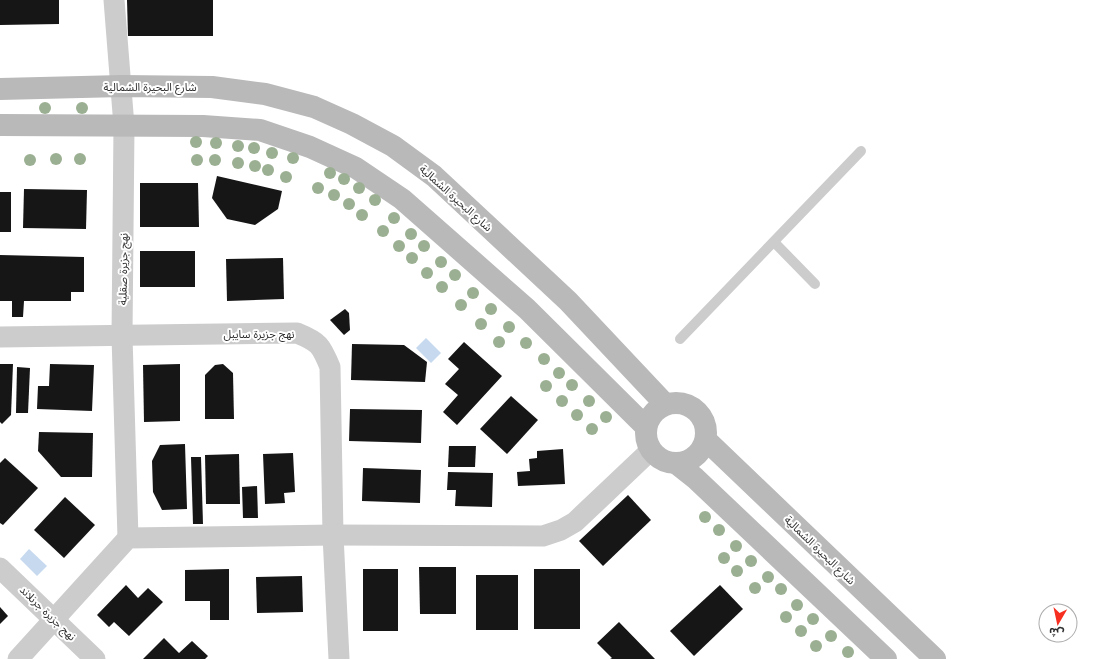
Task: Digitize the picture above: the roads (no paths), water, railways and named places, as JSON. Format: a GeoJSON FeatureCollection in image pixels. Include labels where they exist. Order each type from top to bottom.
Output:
{"type":"FeatureCollection","features":[{"type":"Feature","properties":{"kind":"main road","name":"شارع البحيرة الشمالية"},"geometry":{"type":"LineString","coordinates":[[0,89],[122,86],[212,87],[265,94],[314,107],[352,124],[393,146],[434,176],[568,301],[665,404]]}},
{"type":"Feature","properties":{"kind":"main road"},"geometry":{"type":"LineString","coordinates":[[0,125],[203,126],[260,130],[310,147],[356,168],[402,199],[521,304],[646,427]]}},
{"type":"Feature","properties":{"kind":"main road"},"geometry":{"type":"LineString","coordinates":[[681,402],[696,410],[705,423],[706,440],[702,449],[695,457],[686,462],[666,462],[657,457],[651,450],[645,435],[646,427],[652,413],[665,404],[681,402]]}},
{"type":"Feature","properties":{"kind":"main road","name":"شارع البحيرة الشمالية"},"geometry":{"type":"LineString","coordinates":[[706,440],[935,659]]}},
{"type":"Feature","properties":{"kind":"main road"},"geometry":{"type":"LineString","coordinates":[[676,463],[695,478],[886,659]]}},
{"type":"Feature","properties":{"kind":"street","name":"نهج جزيرة صقلية"},"geometry":{"type":"LineString","coordinates":[[114,0],[124,126],[122,336],[128,538]]}},
{"type":"Feature","properties":{"kind":"street","name":"نهج جزيرة سايبل"},"geometry":{"type":"LineString","coordinates":[[0,337],[297,333],[314,340],[323,351],[330,367],[333,535],[339,659]]}},
{"type":"Feature","properties":{"kind":"street"},"geometry":{"type":"LineString","coordinates":[[18,659],[128,538],[333,535],[543,536],[561,530],[575,522],[651,450]]}},
{"type":"Feature","properties":{"kind":"street","name":"نهج جزيرة جرنلاند"},"geometry":{"type":"LineString","coordinates":[[0,568],[95,659]]}},
{"type":"Feature","properties":{"kind":"lane"},"geometry":{"type":"LineString","coordinates":[[680,339],[861,152]]}},
{"type":"Feature","properties":{"kind":"lane"},"geometry":{"type":"LineString","coordinates":[[774,242],[815,284]]}},
{"type":"Feature","properties":{"kind":"water"},"geometry":{"type":"Polygon","coordinates":[[[426,338],[441,353],[431,363],[416,348],[426,338]]]}},
{"type":"Feature","properties":{"kind":"water"},"geometry":{"type":"Polygon","coordinates":[[[29,549],[47,566],[37,576],[20,559],[29,549]]]}}]}
